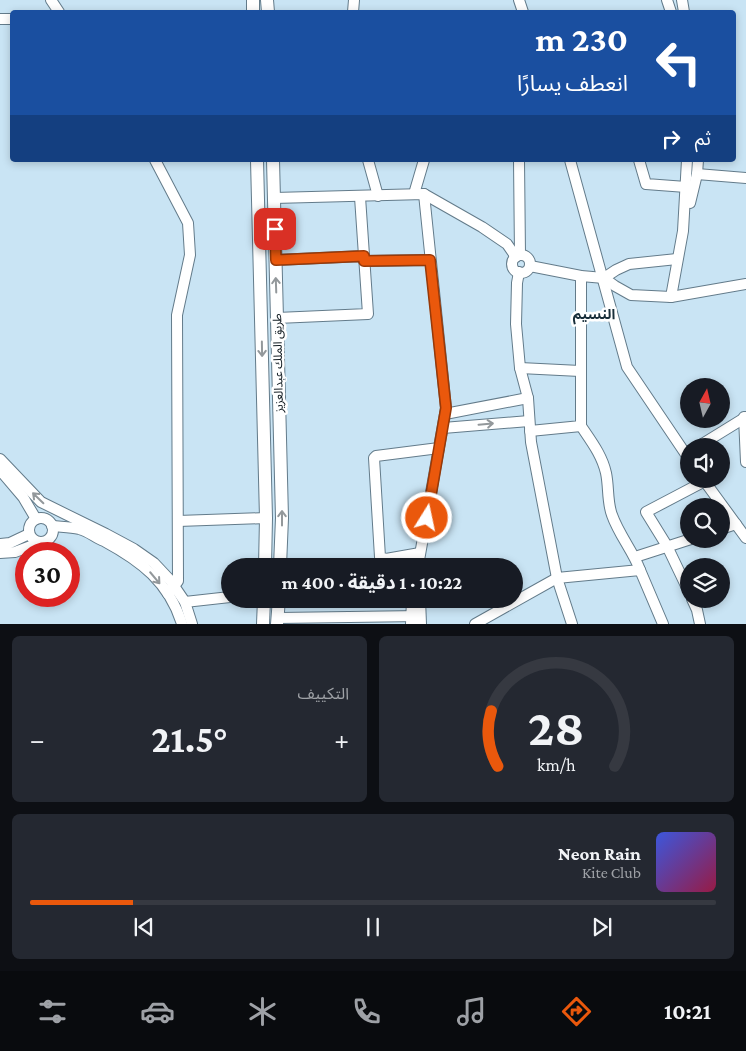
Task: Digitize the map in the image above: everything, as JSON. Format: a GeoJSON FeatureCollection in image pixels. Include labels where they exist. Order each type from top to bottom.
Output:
{"type":"FeatureCollection","features":[{"type":"Feature","properties":{"kind":"main road","name":"طريق الملك عبدالعزيز"},"geometry":{"type":"LineString","coordinates":[[257,162],[266,518],[265,558]]}},
{"type":"Feature","properties":{"kind":"main road","name":"طريق الملك عبدالعزيز"},"geometry":{"type":"LineString","coordinates":[[273,162],[282,518],[280,558]]}},
{"type":"Feature","properties":{"kind":"main road"},"geometry":{"type":"LineString","coordinates":[[263,624],[264,608]]}},
{"type":"Feature","properties":{"kind":"main road"},"geometry":{"type":"LineString","coordinates":[[277,621],[278,608]]}},
{"type":"Feature","properties":{"kind":"street"},"geometry":{"type":"LineString","coordinates":[[156,162],[188,223],[190,255],[177,315],[178,581],[171,590]]}},
{"type":"Feature","properties":{"kind":"street"},"geometry":{"type":"LineString","coordinates":[[369,162],[378,196]]}},
{"type":"Feature","properties":{"kind":"street"},"geometry":{"type":"LineString","coordinates":[[419,558],[446,408],[430,260],[419,194],[424,162]]}},
{"type":"Feature","properties":{"kind":"street"},"geometry":{"type":"LineString","coordinates":[[274,198],[419,194],[482,227],[507,244],[518,256],[527,257],[530,261],[530,266],[525,272],[519,272],[513,266],[513,261],[518,256],[519,162]]}},
{"type":"Feature","properties":{"kind":"street"},"geometry":{"type":"LineString","coordinates":[[571,162],[628,367],[680,443]]}},
{"type":"Feature","properties":{"kind":"street"},"geometry":{"type":"LineString","coordinates":[[640,162],[646,184],[686,187]]}},
{"type":"Feature","properties":{"kind":"street"},"geometry":{"type":"LineString","coordinates":[[683,231],[687,162]]}},
{"type":"Feature","properties":{"kind":"street"},"geometry":{"type":"LineString","coordinates":[[671,297],[677,259],[697,174],[698,162]]}},
{"type":"Feature","properties":{"kind":"street"},"geometry":{"type":"LineString","coordinates":[[697,174],[746,178]]}},
{"type":"Feature","properties":{"kind":"street"},"geometry":{"type":"LineString","coordinates":[[277,318],[368,314],[360,196]]}},
{"type":"Feature","properties":{"kind":"street"},"geometry":{"type":"LineString","coordinates":[[604,278],[629,264],[677,259]]}},
{"type":"Feature","properties":{"kind":"street"},"geometry":{"type":"LineString","coordinates":[[276,260],[430,260]]}},
{"type":"Feature","properties":{"kind":"street"},"geometry":{"type":"LineString","coordinates":[[530,266],[581,276],[604,278],[631,295],[671,297],[746,284]]}},
{"type":"Feature","properties":{"kind":"street"},"geometry":{"type":"LineString","coordinates":[[519,272],[516,324],[520,368],[528,398],[531,442],[557,578],[572,624]]}},
{"type":"Feature","properties":{"kind":"street"},"geometry":{"type":"LineString","coordinates":[[581,276],[581,426],[597,449],[606,473],[611,514],[622,537],[635,557],[663,624]]}},
{"type":"Feature","properties":{"kind":"street"},"geometry":{"type":"LineString","coordinates":[[520,368],[580,371]]}},
{"type":"Feature","properties":{"kind":"street"},"geometry":{"type":"LineString","coordinates":[[445,414],[528,398]]}},
{"type":"Feature","properties":{"kind":"street"},"geometry":{"type":"LineString","coordinates":[[712,438],[745,417]]}},
{"type":"Feature","properties":{"kind":"street"},"geometry":{"type":"LineString","coordinates":[[745,417],[746,462]]}},
{"type":"Feature","properties":{"kind":"street"},"geometry":{"type":"LineString","coordinates":[[443,428],[581,426]]}},
{"type":"Feature","properties":{"kind":"street"},"geometry":{"type":"LineString","coordinates":[[420,553],[386,558],[380,557],[374,458],[376,456],[440,448]]}},
{"type":"Feature","properties":{"kind":"street"},"geometry":{"type":"LineString","coordinates":[[0,458],[41,502],[134,549],[154,563],[171,590],[182,624]]}},
{"type":"Feature","properties":{"kind":"street"},"geometry":{"type":"LineString","coordinates":[[0,470],[23,497],[36,519]]}},
{"type":"Feature","properties":{"kind":"street"},"geometry":{"type":"LineString","coordinates":[[680,573],[667,546],[646,512],[690,488]]}},
{"type":"Feature","properties":{"kind":"street"},"geometry":{"type":"LineString","coordinates":[[710,488],[746,538]]}},
{"type":"Feature","properties":{"kind":"street"},"geometry":{"type":"LineString","coordinates":[[37,542],[32,539],[29,534],[30,524],[36,519],[44,518],[50,523],[81,530],[122,551],[142,564],[185,602],[192,624]]}},
{"type":"Feature","properties":{"kind":"street"},"geometry":{"type":"LineString","coordinates":[[178,521],[266,518]]}},
{"type":"Feature","properties":{"kind":"street"},"geometry":{"type":"LineString","coordinates":[[50,523],[83,522]]}},
{"type":"Feature","properties":{"kind":"street"},"geometry":{"type":"LineString","coordinates":[[43,542],[47,541],[52,534],[50,523]]}},
{"type":"Feature","properties":{"kind":"street"},"geometry":{"type":"LineString","coordinates":[[730,526],[736,524]]}},
{"type":"Feature","properties":{"kind":"street"},"geometry":{"type":"LineString","coordinates":[[0,544],[10,543],[29,534]]}},
{"type":"Feature","properties":{"kind":"street"},"geometry":{"type":"LineString","coordinates":[[635,557],[680,542]]}},
{"type":"Feature","properties":{"kind":"street"},"geometry":{"type":"LineString","coordinates":[[0,553],[15,552]]}},
{"type":"Feature","properties":{"kind":"street"},"geometry":{"type":"LineString","coordinates":[[475,624],[557,578],[640,570]]}},
{"type":"Feature","properties":{"kind":"street"},"geometry":{"type":"LineString","coordinates":[[185,602],[221,598]]}},
{"type":"Feature","properties":{"kind":"street"},"geometry":{"type":"LineString","coordinates":[[696,608],[700,624]]}},
{"type":"Feature","properties":{"kind":"street"},"geometry":{"type":"LineString","coordinates":[[277,621],[416,620]]}},
{"type":"Feature","properties":{"kind":"district","name":"النسيم"},"geometry":{"type":"Point","coordinates":[594,314]}},
{"type":"Feature","properties":{"kind":"route"},"geometry":{"type":"LineString","coordinates":[[275,229],[276,260],[364,256],[364,261],[430,260],[446,408],[427,518]]}}]}
